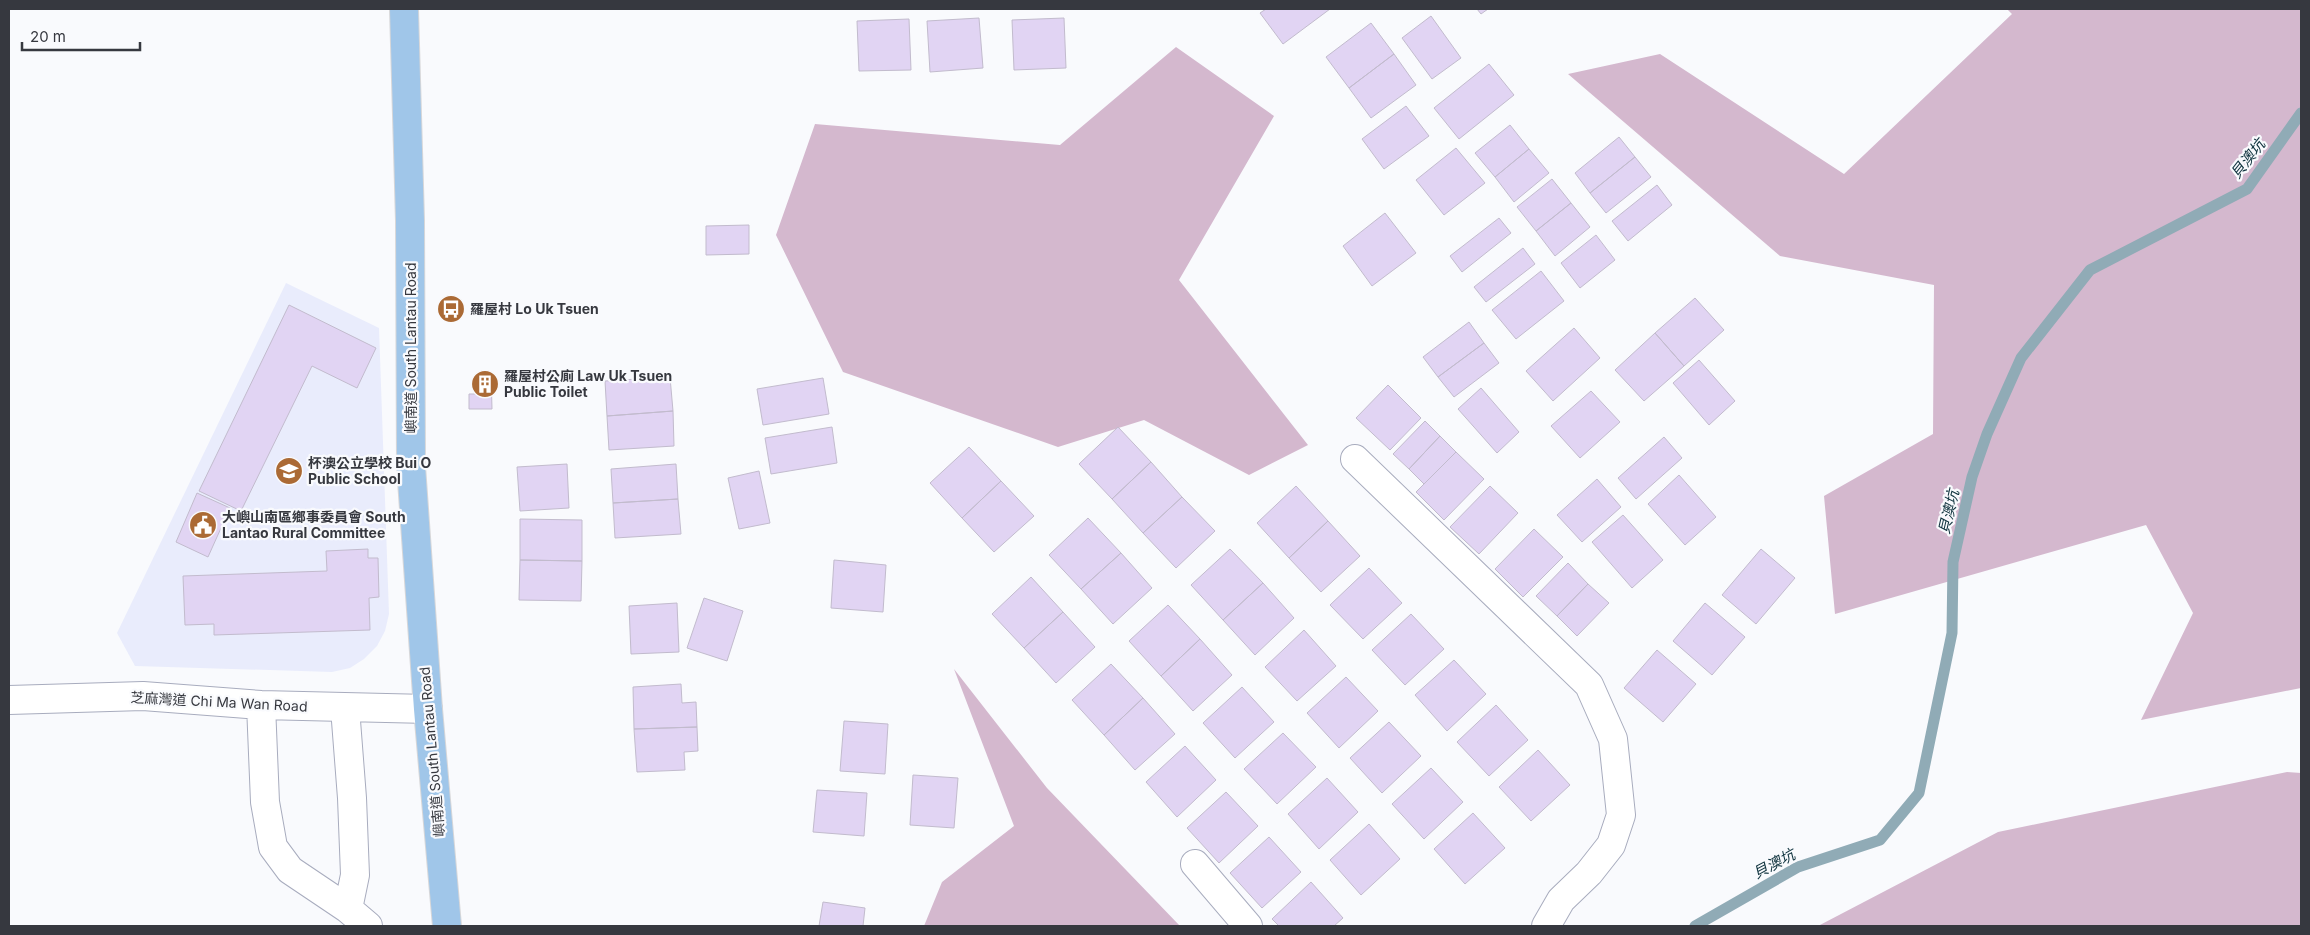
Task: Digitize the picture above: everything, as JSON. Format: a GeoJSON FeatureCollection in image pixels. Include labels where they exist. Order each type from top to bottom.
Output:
{"type":"FeatureCollection","features":[{"type":"Feature","properties":{"kind":"main road","name":"嶼南道 South Lantau Road"},"geometry":{"type":"LineString","coordinates":[[404,9],[410,221],[411,466],[428,709],[447,926]]}},
{"type":"Feature","properties":{"kind":"street"},"geometry":{"type":"LineString","coordinates":[[1355,459],[1589,685],[1613,739],[1621,815],[1611,845],[1589,873],[1561,900],[1546,926]]}},
{"type":"Feature","properties":{"kind":"street","name":"芝麻灣道 Chi Ma Wan Road"},"geometry":{"type":"LineString","coordinates":[[9,700],[143,696],[261,705],[428,709]]}},
{"type":"Feature","properties":{"kind":"street"},"geometry":{"type":"LineString","coordinates":[[261,705],[265,802],[273,847],[290,870],[348,909],[368,926]]}},
{"type":"Feature","properties":{"kind":"street"},"geometry":{"type":"LineString","coordinates":[[345,708],[352,798],[355,875],[348,909]]}},
{"type":"Feature","properties":{"kind":"street"},"geometry":{"type":"LineString","coordinates":[[1194,864],[1248,926]]}},
{"type":"Feature","properties":{"kind":"shaded area"},"geometry":{"type":"Polygon","coordinates":[[[2007,9],[2301,9],[2301,688],[2141,720],[2193,613],[2146,525],[1835,614],[1824,496],[1933,434],[1934,285],[1780,256],[1568,74],[1660,54],[1844,174],[2012,14],[2007,9]]]}},
{"type":"Feature","properties":{"kind":"shaded area"},"geometry":{"type":"Polygon","coordinates":[[[1176,47],[1274,116],[1179,280],[1308,445],[1249,475],[1144,420],[1058,447],[843,372],[776,235],[815,124],[1060,145],[1176,47]]]}},
{"type":"Feature","properties":{"kind":"shaded area","name":"杯澳公立學校 Bui O Public School"},"geometry":{"type":"Polygon","coordinates":[[[286,283],[379,328],[389,614],[385,631],[377,646],[364,659],[350,668],[332,672],[135,666],[117,633],[286,283]]]}},
{"type":"Feature","properties":{"kind":"shaded area"},"geometry":{"type":"Polygon","coordinates":[[[954,669],[1047,788],[1180,926],[924,926],[942,882],[1014,826],[954,669]]]}},
{"type":"Feature","properties":{"kind":"shaded area"},"geometry":{"type":"Polygon","coordinates":[[[2287,772],[2301,773],[2301,926],[1818,926],[1998,832],[2287,772]]]}},
{"type":"Feature","properties":{"kind":"building"},"geometry":{"type":"Polygon","coordinates":[[[1266,9],[1330,9],[1283,44],[1260,13],[1266,9]]]}},
{"type":"Feature","properties":{"kind":"building"},"geometry":{"type":"Polygon","coordinates":[[[1477,9],[1488,9],[1481,14],[1477,9]]]}},
{"type":"Feature","properties":{"kind":"building"},"geometry":{"type":"Polygon","coordinates":[[[1431,16],[1461,58],[1432,79],[1402,38],[1431,16]]]}},
{"type":"Feature","properties":{"kind":"building"},"geometry":{"type":"Polygon","coordinates":[[[979,18],[983,68],[930,72],[927,21],[979,18]]]}},
{"type":"Feature","properties":{"kind":"building"},"geometry":{"type":"Polygon","coordinates":[[[1064,18],[1066,68],[1014,70],[1012,20],[1064,18]]]}},
{"type":"Feature","properties":{"kind":"building"},"geometry":{"type":"Polygon","coordinates":[[[909,19],[911,70],[859,71],[857,21],[909,19]]]}},
{"type":"Feature","properties":{"kind":"building"},"geometry":{"type":"Polygon","coordinates":[[[1371,23],[1394,54],[1349,88],[1326,57],[1371,23]]]}},
{"type":"Feature","properties":{"kind":"building"},"geometry":{"type":"Polygon","coordinates":[[[1394,54],[1416,85],[1371,118],[1349,88],[1394,54]]]}},
{"type":"Feature","properties":{"kind":"building"},"geometry":{"type":"Polygon","coordinates":[[[1489,64],[1514,95],[1459,139],[1434,108],[1489,64]]]}},
{"type":"Feature","properties":{"kind":"building"},"geometry":{"type":"Polygon","coordinates":[[[1406,106],[1429,136],[1384,169],[1362,139],[1406,106]]]}},
{"type":"Feature","properties":{"kind":"building"},"geometry":{"type":"Polygon","coordinates":[[[1510,125],[1529,149],[1495,177],[1475,153],[1510,125]]]}},
{"type":"Feature","properties":{"kind":"building"},"geometry":{"type":"Polygon","coordinates":[[[1619,137],[1635,157],[1590,193],[1575,173],[1619,137]]]}},
{"type":"Feature","properties":{"kind":"building"},"geometry":{"type":"Polygon","coordinates":[[[1456,148],[1485,183],[1444,215],[1416,180],[1456,148]]]}},
{"type":"Feature","properties":{"kind":"building"},"geometry":{"type":"Polygon","coordinates":[[[1529,149],[1549,173],[1514,202],[1495,177],[1529,149]]]}},
{"type":"Feature","properties":{"kind":"building"},"geometry":{"type":"Polygon","coordinates":[[[1635,157],[1651,177],[1606,213],[1590,193],[1635,157]]]}},
{"type":"Feature","properties":{"kind":"building"},"geometry":{"type":"Polygon","coordinates":[[[1552,179],[1571,203],[1536,231],[1517,207],[1552,179]]]}},
{"type":"Feature","properties":{"kind":"building"},"geometry":{"type":"Polygon","coordinates":[[[1657,185],[1672,205],[1628,241],[1612,221],[1657,185]]]}},
{"type":"Feature","properties":{"kind":"building"},"geometry":{"type":"Polygon","coordinates":[[[1571,203],[1590,227],[1555,256],[1536,231],[1571,203]]]}},
{"type":"Feature","properties":{"kind":"building"},"geometry":{"type":"Polygon","coordinates":[[[1385,213],[1416,253],[1372,286],[1343,246],[1385,213]]]}},
{"type":"Feature","properties":{"kind":"building"},"geometry":{"type":"Polygon","coordinates":[[[1499,218],[1511,233],[1462,272],[1450,256],[1499,218]]]}},
{"type":"Feature","properties":{"kind":"building"},"geometry":{"type":"Polygon","coordinates":[[[749,225],[749,254],[706,255],[706,226],[749,225]]]}},
{"type":"Feature","properties":{"kind":"building"},"geometry":{"type":"Polygon","coordinates":[[[1596,235],[1615,260],[1580,288],[1561,263],[1596,235]]]}},
{"type":"Feature","properties":{"kind":"building"},"geometry":{"type":"Polygon","coordinates":[[[1523,248],[1535,264],[1486,302],[1474,287],[1523,248]]]}},
{"type":"Feature","properties":{"kind":"building"},"geometry":{"type":"Polygon","coordinates":[[[1541,271],[1564,301],[1516,339],[1492,310],[1541,271]]]}},
{"type":"Feature","properties":{"kind":"building"},"geometry":{"type":"Polygon","coordinates":[[[1695,298],[1724,330],[1684,366],[1655,333],[1695,298]]]}},
{"type":"Feature","properties":{"kind":"building"},"geometry":{"type":"Polygon","coordinates":[[[289,305],[376,348],[357,388],[312,366],[241,511],[199,491],[289,305]]]}},
{"type":"Feature","properties":{"kind":"building"},"geometry":{"type":"Polygon","coordinates":[[[1469,322],[1484,343],[1438,377],[1423,357],[1469,322]]]}},
{"type":"Feature","properties":{"kind":"building"},"geometry":{"type":"Polygon","coordinates":[[[1574,328],[1600,358],[1553,401],[1526,371],[1574,328]]]}},
{"type":"Feature","properties":{"kind":"building"},"geometry":{"type":"Polygon","coordinates":[[[1655,333],[1684,366],[1644,401],[1615,370],[1655,333]]]}},
{"type":"Feature","properties":{"kind":"building"},"geometry":{"type":"Polygon","coordinates":[[[1484,343],[1499,363],[1454,397],[1438,377],[1484,343]]]}},
{"type":"Feature","properties":{"kind":"building"},"geometry":{"type":"Polygon","coordinates":[[[1699,360],[1735,401],[1709,425],[1673,383],[1699,360]]]}},
{"type":"Feature","properties":{"kind":"building","name":"羅屋村公廁 Law Uk Tsuen Public Toilet"},"geometry":{"type":"Polygon","coordinates":[[[478,373],[491,373],[492,409],[469,409],[469,394],[478,394],[478,373]]]}},
{"type":"Feature","properties":{"kind":"building"},"geometry":{"type":"Polygon","coordinates":[[[670,377],[673,411],[607,416],[605,381],[670,377]]]}},
{"type":"Feature","properties":{"kind":"building"},"geometry":{"type":"Polygon","coordinates":[[[823,378],[829,414],[763,425],[757,389],[823,378]]]}},
{"type":"Feature","properties":{"kind":"building"},"geometry":{"type":"Polygon","coordinates":[[[1388,385],[1421,418],[1390,450],[1356,418],[1388,385]]]}},
{"type":"Feature","properties":{"kind":"building"},"geometry":{"type":"Polygon","coordinates":[[[1481,388],[1519,432],[1497,453],[1458,409],[1481,388]]]}},
{"type":"Feature","properties":{"kind":"building"},"geometry":{"type":"Polygon","coordinates":[[[1591,391],[1620,422],[1580,458],[1551,426],[1591,391]]]}},
{"type":"Feature","properties":{"kind":"building"},"geometry":{"type":"Polygon","coordinates":[[[673,411],[674,446],[609,450],[607,416],[673,411]]]}},
{"type":"Feature","properties":{"kind":"building"},"geometry":{"type":"Polygon","coordinates":[[[1425,421],[1440,436],[1409,469],[1393,454],[1425,421]]]}},
{"type":"Feature","properties":{"kind":"building"},"geometry":{"type":"Polygon","coordinates":[[[832,427],[837,463],[771,474],[765,438],[832,427]]]}},
{"type":"Feature","properties":{"kind":"building"},"geometry":{"type":"Polygon","coordinates":[[[1118,427],[1151,462],[1112,499],[1079,464],[1118,427]]]}},
{"type":"Feature","properties":{"kind":"building"},"geometry":{"type":"Polygon","coordinates":[[[1440,436],[1456,452],[1424,484],[1409,469],[1440,436]]]}},
{"type":"Feature","properties":{"kind":"building"},"geometry":{"type":"Polygon","coordinates":[[[1664,437],[1682,458],[1636,499],[1618,478],[1664,437]]]}},
{"type":"Feature","properties":{"kind":"building"},"geometry":{"type":"Polygon","coordinates":[[[969,447],[1001,481],[962,518],[930,483],[969,447]]]}},
{"type":"Feature","properties":{"kind":"building"},"geometry":{"type":"Polygon","coordinates":[[[1456,452],[1484,479],[1444,520],[1416,492],[1456,452]]]}},
{"type":"Feature","properties":{"kind":"building"},"geometry":{"type":"Polygon","coordinates":[[[1151,462],[1182,497],[1143,533],[1112,499],[1151,462]]]}},
{"type":"Feature","properties":{"kind":"building"},"geometry":{"type":"Polygon","coordinates":[[[567,464],[569,508],[520,511],[517,467],[567,464]]]}},
{"type":"Feature","properties":{"kind":"building"},"geometry":{"type":"Polygon","coordinates":[[[676,464],[678,499],[613,503],[611,469],[676,464]]]}},
{"type":"Feature","properties":{"kind":"building"},"geometry":{"type":"Polygon","coordinates":[[[759,471],[770,523],[739,529],[728,478],[759,471]]]}},
{"type":"Feature","properties":{"kind":"building"},"geometry":{"type":"Polygon","coordinates":[[[1679,475],[1716,517],[1685,545],[1648,504],[1679,475]]]}},
{"type":"Feature","properties":{"kind":"building"},"geometry":{"type":"Polygon","coordinates":[[[1597,479],[1621,507],[1582,542],[1557,515],[1597,479]]]}},
{"type":"Feature","properties":{"kind":"building"},"geometry":{"type":"Polygon","coordinates":[[[1001,481],[1034,516],[994,552],[962,518],[1001,481]]]}},
{"type":"Feature","properties":{"kind":"building"},"geometry":{"type":"Polygon","coordinates":[[[1296,486],[1328,521],[1289,558],[1257,523],[1296,486]]]}},
{"type":"Feature","properties":{"kind":"building"},"geometry":{"type":"Polygon","coordinates":[[[1490,486],[1518,513],[1479,554],[1450,527],[1490,486]]]}},
{"type":"Feature","properties":{"kind":"building","name":"大嶼山南區鄉事委員會 South Lantao Rural Committee"},"geometry":{"type":"Polygon","coordinates":[[[197,493],[230,508],[208,557],[176,542],[197,493]]]}},
{"type":"Feature","properties":{"kind":"building"},"geometry":{"type":"Polygon","coordinates":[[[1182,497],[1215,531],[1176,568],[1143,533],[1182,497]]]}},
{"type":"Feature","properties":{"kind":"building"},"geometry":{"type":"Polygon","coordinates":[[[678,499],[681,534],[615,538],[613,503],[678,499]]]}},
{"type":"Feature","properties":{"kind":"building"},"geometry":{"type":"Polygon","coordinates":[[[1623,515],[1663,560],[1632,588],[1592,542],[1623,515]]]}},
{"type":"Feature","properties":{"kind":"building"},"geometry":{"type":"Polygon","coordinates":[[[1088,518],[1121,553],[1081,589],[1049,555],[1088,518]]]}},
{"type":"Feature","properties":{"kind":"building"},"geometry":{"type":"Polygon","coordinates":[[[520,519],[582,520],[582,561],[520,560],[520,519]]]}},
{"type":"Feature","properties":{"kind":"building"},"geometry":{"type":"Polygon","coordinates":[[[1328,521],[1360,556],[1321,592],[1289,558],[1328,521]]]}},
{"type":"Feature","properties":{"kind":"building"},"geometry":{"type":"Polygon","coordinates":[[[1534,529],[1563,557],[1523,597],[1495,569],[1534,529]]]}},
{"type":"Feature","properties":{"kind":"building"},"geometry":{"type":"Polygon","coordinates":[[[368,549],[368,558],[378,558],[379,597],[369,598],[370,630],[214,635],[214,624],[185,625],[183,576],[327,571],[326,551],[368,549]]]}},
{"type":"Feature","properties":{"kind":"building"},"geometry":{"type":"Polygon","coordinates":[[[1230,549],[1263,583],[1223,620],[1191,585],[1230,549]]]}},
{"type":"Feature","properties":{"kind":"building"},"geometry":{"type":"Polygon","coordinates":[[[1761,549],[1795,578],[1756,624],[1722,595],[1761,549]]]}},
{"type":"Feature","properties":{"kind":"building"},"geometry":{"type":"Polygon","coordinates":[[[1121,553],[1152,588],[1113,624],[1081,589],[1121,553]]]}},
{"type":"Feature","properties":{"kind":"building"},"geometry":{"type":"Polygon","coordinates":[[[520,560],[582,561],[581,601],[519,600],[520,560]]]}},
{"type":"Feature","properties":{"kind":"building"},"geometry":{"type":"Polygon","coordinates":[[[834,560],[886,565],[883,612],[831,608],[834,560]]]}},
{"type":"Feature","properties":{"kind":"building"},"geometry":{"type":"Polygon","coordinates":[[[1568,563],[1588,584],[1557,616],[1536,596],[1568,563]]]}},
{"type":"Feature","properties":{"kind":"building"},"geometry":{"type":"Polygon","coordinates":[[[1369,568],[1402,603],[1363,639],[1330,605],[1369,568]]]}},
{"type":"Feature","properties":{"kind":"building"},"geometry":{"type":"Polygon","coordinates":[[[1031,577],[1063,612],[1024,648],[992,614],[1031,577]]]}},
{"type":"Feature","properties":{"kind":"building"},"geometry":{"type":"Polygon","coordinates":[[[1263,583],[1294,618],[1255,655],[1223,620],[1263,583]]]}},
{"type":"Feature","properties":{"kind":"building"},"geometry":{"type":"Polygon","coordinates":[[[1588,584],[1609,603],[1577,636],[1557,616],[1588,584]]]}},
{"type":"Feature","properties":{"kind":"building"},"geometry":{"type":"Polygon","coordinates":[[[704,598],[743,611],[727,661],[687,648],[704,598]]]}},
{"type":"Feature","properties":{"kind":"building"},"geometry":{"type":"Polygon","coordinates":[[[677,603],[679,652],[631,654],[629,606],[677,603]]]}},
{"type":"Feature","properties":{"kind":"building"},"geometry":{"type":"Polygon","coordinates":[[[1705,603],[1745,637],[1712,675],[1673,641],[1705,603]]]}},
{"type":"Feature","properties":{"kind":"building"},"geometry":{"type":"Polygon","coordinates":[[[1168,605],[1200,639],[1161,676],[1129,641],[1168,605]]]}},
{"type":"Feature","properties":{"kind":"building"},"geometry":{"type":"Polygon","coordinates":[[[1063,612],[1095,647],[1056,683],[1024,648],[1063,612]]]}},
{"type":"Feature","properties":{"kind":"building"},"geometry":{"type":"Polygon","coordinates":[[[1411,614],[1444,649],[1405,685],[1372,650],[1411,614]]]}},
{"type":"Feature","properties":{"kind":"building"},"geometry":{"type":"Polygon","coordinates":[[[1304,630],[1336,666],[1297,701],[1265,667],[1304,630]]]}},
{"type":"Feature","properties":{"kind":"building"},"geometry":{"type":"Polygon","coordinates":[[[1200,639],[1232,675],[1193,711],[1161,676],[1200,639]]]}},
{"type":"Feature","properties":{"kind":"building"},"geometry":{"type":"Polygon","coordinates":[[[1657,650],[1696,684],[1663,722],[1624,688],[1657,650]]]}},
{"type":"Feature","properties":{"kind":"building"},"geometry":{"type":"Polygon","coordinates":[[[1454,660],[1486,694],[1447,731],[1415,695],[1454,660]]]}},
{"type":"Feature","properties":{"kind":"building"},"geometry":{"type":"Polygon","coordinates":[[[1111,664],[1143,698],[1104,735],[1072,700],[1111,664]]]}},
{"type":"Feature","properties":{"kind":"building"},"geometry":{"type":"Polygon","coordinates":[[[1346,677],[1378,711],[1339,748],[1307,713],[1346,677]]]}},
{"type":"Feature","properties":{"kind":"building"},"geometry":{"type":"Polygon","coordinates":[[[681,684],[682,703],[696,702],[697,727],[634,729],[633,687],[681,684]]]}},
{"type":"Feature","properties":{"kind":"building"},"geometry":{"type":"Polygon","coordinates":[[[1242,687],[1274,722],[1235,758],[1203,723],[1242,687]]]}},
{"type":"Feature","properties":{"kind":"building"},"geometry":{"type":"Polygon","coordinates":[[[1143,698],[1175,734],[1135,770],[1104,735],[1143,698]]]}},
{"type":"Feature","properties":{"kind":"building"},"geometry":{"type":"Polygon","coordinates":[[[1496,705],[1528,740],[1489,776],[1457,742],[1496,705]]]}},
{"type":"Feature","properties":{"kind":"building"},"geometry":{"type":"Polygon","coordinates":[[[844,721],[888,724],[885,774],[840,771],[844,721]]]}},
{"type":"Feature","properties":{"kind":"building"},"geometry":{"type":"Polygon","coordinates":[[[1389,722],[1421,756],[1382,793],[1350,758],[1389,722]]]}},
{"type":"Feature","properties":{"kind":"building"},"geometry":{"type":"Polygon","coordinates":[[[697,727],[698,751],[684,752],[685,770],[637,772],[634,729],[697,727]]]}},
{"type":"Feature","properties":{"kind":"building"},"geometry":{"type":"Polygon","coordinates":[[[1283,733],[1316,767],[1277,804],[1244,769],[1283,733]]]}},
{"type":"Feature","properties":{"kind":"building"},"geometry":{"type":"Polygon","coordinates":[[[1185,746],[1216,780],[1177,817],[1146,782],[1185,746]]]}},
{"type":"Feature","properties":{"kind":"building"},"geometry":{"type":"Polygon","coordinates":[[[1538,750],[1570,785],[1531,821],[1499,787],[1538,750]]]}},
{"type":"Feature","properties":{"kind":"building"},"geometry":{"type":"Polygon","coordinates":[[[1431,768],[1463,802],[1424,839],[1392,804],[1431,768]]]}},
{"type":"Feature","properties":{"kind":"building"},"geometry":{"type":"Polygon","coordinates":[[[913,775],[958,778],[954,828],[910,825],[913,775]]]}},
{"type":"Feature","properties":{"kind":"building"},"geometry":{"type":"Polygon","coordinates":[[[1327,778],[1358,812],[1319,849],[1288,814],[1327,778]]]}},
{"type":"Feature","properties":{"kind":"building"},"geometry":{"type":"Polygon","coordinates":[[[817,790],[867,793],[864,836],[813,832],[817,790]]]}},
{"type":"Feature","properties":{"kind":"building"},"geometry":{"type":"Polygon","coordinates":[[[1226,792],[1258,826],[1219,863],[1187,828],[1226,792]]]}},
{"type":"Feature","properties":{"kind":"building"},"geometry":{"type":"Polygon","coordinates":[[[1473,813],[1505,848],[1465,884],[1434,849],[1473,813]]]}},
{"type":"Feature","properties":{"kind":"building"},"geometry":{"type":"Polygon","coordinates":[[[1369,824],[1400,859],[1361,895],[1330,860],[1369,824]]]}},
{"type":"Feature","properties":{"kind":"building"},"geometry":{"type":"Polygon","coordinates":[[[1269,837],[1301,872],[1262,908],[1230,873],[1269,837]]]}},
{"type":"Feature","properties":{"kind":"building"},"geometry":{"type":"Polygon","coordinates":[[[1311,882],[1343,918],[1334,926],[1279,926],[1272,919],[1311,882]]]}},
{"type":"Feature","properties":{"kind":"building"},"geometry":{"type":"Polygon","coordinates":[[[823,902],[865,908],[863,926],[819,926],[823,902]]]}},
{"type":"Feature","properties":{"kind":"waterway","name":"貝澳坑"},"geometry":{"type":"LineString","coordinates":[[1695,926],[1798,867],[1880,840],[1919,793],[1952,633],[1953,562],[1972,477],[1987,434],[2021,358],[2090,270],[2247,189],[2301,113]]}},
{"type":"Feature","properties":{"kind":"place","name":"羅屋村 Lo Uk Tsuen"},"geometry":{"type":"Point","coordinates":[451,309]}},
{"type":"Feature","properties":{"kind":"place","name":"羅屋村公廁 Law Uk Tsuen Public Toilet"},"geometry":{"type":"Point","coordinates":[485,384]}},
{"type":"Feature","properties":{"kind":"place","name":"杯澳公立學校 Bui O Public School"},"geometry":{"type":"Point","coordinates":[289,471]}},
{"type":"Feature","properties":{"kind":"place","name":"大嶼山南區鄉事委員會 South Lantao Rural Committee"},"geometry":{"type":"Point","coordinates":[203,525]}}]}
